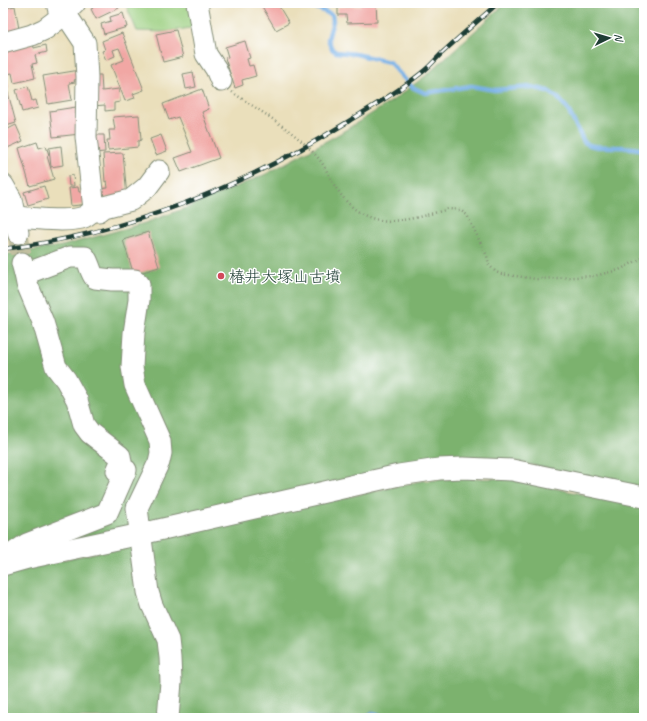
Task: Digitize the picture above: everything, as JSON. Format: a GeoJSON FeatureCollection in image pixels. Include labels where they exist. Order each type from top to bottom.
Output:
{"type":"FeatureCollection","features":[{"type":"Feature","properties":{"kind":"street"},"geometry":{"type":"LineString","coordinates":[[198,3],[206,54],[216,69],[221,81]]}},
{"type":"Feature","properties":{"kind":"street"},"geometry":{"type":"LineString","coordinates":[[3,43],[38,32],[57,20],[64,7]]}},
{"type":"Feature","properties":{"kind":"street"},"geometry":{"type":"LineString","coordinates":[[64,7],[67,16],[85,43],[87,77],[86,137],[94,209],[92,211]]}},
{"type":"Feature","properties":{"kind":"street"},"geometry":{"type":"LineString","coordinates":[[3,185],[11,199],[16,225],[47,219],[78,219],[86,216],[92,211],[131,200],[147,187],[159,171]]}},
{"type":"Feature","properties":{"kind":"street"},"geometry":{"type":"LineString","coordinates":[[7,564],[15,552],[27,544],[107,513],[126,470],[117,471],[121,462],[120,456],[90,433],[84,424],[77,400],[66,380],[56,367],[43,322],[27,284],[24,268],[70,257],[85,257],[95,278],[135,280],[139,284],[140,300],[134,333],[132,367],[135,385],[160,441],[161,453],[159,462],[137,508],[148,592],[152,605],[168,640],[170,658],[168,718]]}},
{"type":"Feature","properties":{"kind":"street"},"geometry":{"type":"LineString","coordinates":[[7,564],[399,475],[439,469],[475,468],[512,470],[644,497]]}},
{"type":"Feature","properties":{"kind":"path"},"geometry":{"type":"LineString","coordinates":[[221,81],[232,92],[293,133],[319,159],[339,193],[355,210],[376,220],[386,222],[397,222],[449,209],[464,212],[487,256],[489,265],[496,272],[537,279],[594,276],[619,270],[644,257]]}},
{"type":"Feature","properties":{"kind":"green space"},"geometry":{"type":"Polygon","coordinates":[[[125,3],[195,3],[196,27],[166,32],[137,31],[125,3]]]}},
{"type":"Feature","properties":{"kind":"green space"},"geometry":{"type":"Polygon","coordinates":[[[506,3],[644,3],[644,489],[513,461],[3,556],[3,255],[62,246],[145,223],[191,206],[266,174],[339,134],[392,101],[428,74],[506,3]]]}},
{"type":"Feature","properties":{"kind":"green space"},"geometry":{"type":"Polygon","coordinates":[[[463,478],[510,479],[644,507],[644,718],[385,718],[382,715],[372,712],[362,718],[3,718],[3,575],[30,567],[420,481],[463,478]]]}},
{"type":"Feature","properties":{"kind":"water"},"geometry":{"type":"Polygon","coordinates":[[[372,712],[377,712],[385,718],[362,718],[372,712]]]}},
{"type":"Feature","properties":{"kind":"building"},"geometry":{"type":"Polygon","coordinates":[[[91,3],[117,3],[119,8],[96,19],[91,9],[93,8],[91,3]]]}},
{"type":"Feature","properties":{"kind":"building"},"geometry":{"type":"Polygon","coordinates":[[[260,3],[277,3],[289,23],[276,30],[260,3]]]}},
{"type":"Feature","properties":{"kind":"building"},"geometry":{"type":"Polygon","coordinates":[[[316,3],[334,3],[334,4],[316,5],[316,3]]]}},
{"type":"Feature","properties":{"kind":"building"},"geometry":{"type":"Polygon","coordinates":[[[361,3],[376,3],[377,22],[347,23],[346,15],[338,15],[338,7],[361,6],[361,3]]]}},
{"type":"Feature","properties":{"kind":"building"},"geometry":{"type":"Polygon","coordinates":[[[5,6],[5,8],[15,6],[20,35],[3,38],[3,7],[5,6]]]}},
{"type":"Feature","properties":{"kind":"building"},"geometry":{"type":"Polygon","coordinates":[[[123,13],[127,27],[104,34],[101,24],[111,21],[110,17],[123,13]]]}},
{"type":"Feature","properties":{"kind":"building"},"geometry":{"type":"Polygon","coordinates":[[[176,30],[183,57],[163,62],[156,34],[176,30]]]}},
{"type":"Feature","properties":{"kind":"building"},"geometry":{"type":"Polygon","coordinates":[[[122,33],[144,90],[133,94],[135,98],[125,101],[111,65],[124,60],[119,48],[113,50],[115,56],[106,60],[102,51],[105,50],[102,41],[122,33]]]}},
{"type":"Feature","properties":{"kind":"building"},"geometry":{"type":"Polygon","coordinates":[[[245,41],[250,58],[247,59],[249,66],[253,65],[256,76],[242,80],[243,85],[235,88],[225,58],[228,57],[225,47],[245,41]]]}},
{"type":"Feature","properties":{"kind":"building"},"geometry":{"type":"Polygon","coordinates":[[[33,43],[34,48],[46,45],[47,52],[35,55],[37,63],[32,64],[35,78],[14,83],[12,73],[7,74],[3,49],[33,43]]]}},
{"type":"Feature","properties":{"kind":"building"},"geometry":{"type":"Polygon","coordinates":[[[80,70],[82,78],[74,80],[75,82],[69,83],[72,100],[48,104],[43,76],[80,70]]]}},
{"type":"Feature","properties":{"kind":"building"},"geometry":{"type":"Polygon","coordinates":[[[193,72],[196,87],[186,89],[183,74],[193,72]]]}},
{"type":"Feature","properties":{"kind":"building"},"geometry":{"type":"Polygon","coordinates":[[[94,75],[101,75],[102,91],[119,89],[120,102],[114,103],[114,110],[105,111],[105,105],[93,106],[94,75]]]}},
{"type":"Feature","properties":{"kind":"building"},"geometry":{"type":"Polygon","coordinates":[[[7,77],[9,88],[7,89],[16,123],[3,127],[3,78],[7,77]]]}},
{"type":"Feature","properties":{"kind":"building"},"geometry":{"type":"Polygon","coordinates":[[[28,86],[32,101],[36,100],[38,108],[22,112],[16,90],[28,86]]]}},
{"type":"Feature","properties":{"kind":"building"},"geometry":{"type":"Polygon","coordinates":[[[202,89],[209,109],[202,112],[219,158],[181,172],[175,158],[192,152],[178,117],[169,120],[163,104],[202,89]]]}},
{"type":"Feature","properties":{"kind":"building"},"geometry":{"type":"Polygon","coordinates":[[[76,107],[80,134],[53,137],[50,111],[76,107]]]}},
{"type":"Feature","properties":{"kind":"building"},"geometry":{"type":"Polygon","coordinates":[[[139,115],[141,140],[138,141],[138,147],[108,150],[107,140],[110,140],[109,130],[115,130],[113,117],[139,115]]]}},
{"type":"Feature","properties":{"kind":"building"},"geometry":{"type":"Polygon","coordinates":[[[16,125],[23,141],[3,150],[3,134],[7,133],[6,130],[16,125]]]}},
{"type":"Feature","properties":{"kind":"building"},"geometry":{"type":"Polygon","coordinates":[[[96,135],[104,135],[105,152],[93,153],[96,135]]]}},
{"type":"Feature","properties":{"kind":"building"},"geometry":{"type":"Polygon","coordinates":[[[161,135],[167,151],[156,155],[150,139],[161,135]]]}},
{"type":"Feature","properties":{"kind":"building"},"geometry":{"type":"Polygon","coordinates":[[[37,142],[39,148],[46,146],[49,155],[47,156],[54,179],[30,186],[19,148],[37,142]]]}},
{"type":"Feature","properties":{"kind":"building"},"geometry":{"type":"Polygon","coordinates":[[[61,146],[63,165],[51,167],[49,148],[61,146]]]}},
{"type":"Feature","properties":{"kind":"building"},"geometry":{"type":"Polygon","coordinates":[[[123,153],[127,197],[97,199],[96,189],[108,188],[107,181],[105,182],[103,154],[123,153]]]}},
{"type":"Feature","properties":{"kind":"building"},"geometry":{"type":"Polygon","coordinates":[[[73,175],[74,186],[69,186],[68,176],[73,175]]]}},
{"type":"Feature","properties":{"kind":"building"},"geometry":{"type":"Polygon","coordinates":[[[44,186],[48,199],[28,205],[24,192],[44,186]]]}},
{"type":"Feature","properties":{"kind":"building"},"geometry":{"type":"Polygon","coordinates":[[[78,187],[79,192],[87,191],[89,204],[71,206],[69,188],[78,187]]]}},
{"type":"Feature","properties":{"kind":"building"},"geometry":{"type":"Polygon","coordinates":[[[148,232],[159,267],[134,275],[123,240],[148,232]]]}},
{"type":"Feature","properties":{"kind":"waterway"},"geometry":{"type":"LineString","coordinates":[[305,3],[332,15],[333,21],[328,39],[332,49],[336,52],[356,54],[389,62],[412,87],[425,93],[471,86],[495,90],[531,87],[548,91],[557,97],[567,108],[584,142],[595,146],[626,147],[644,150]]}},
{"type":"Feature","properties":{"kind":"tunnel"},"geometry":{"type":"LineString","coordinates":[[18,233],[22,263]]}},
{"type":"Feature","properties":{"kind":"railway"},"geometry":{"type":"LineString","coordinates":[[3,249],[49,242],[94,232],[139,219],[183,204],[268,166],[309,145],[407,84],[427,68],[498,3]]}},
{"type":"Feature","properties":{"kind":"place","name":"椿井大塚山古墳"},"geometry":{"type":"Point","coordinates":[221,276]}}]}
